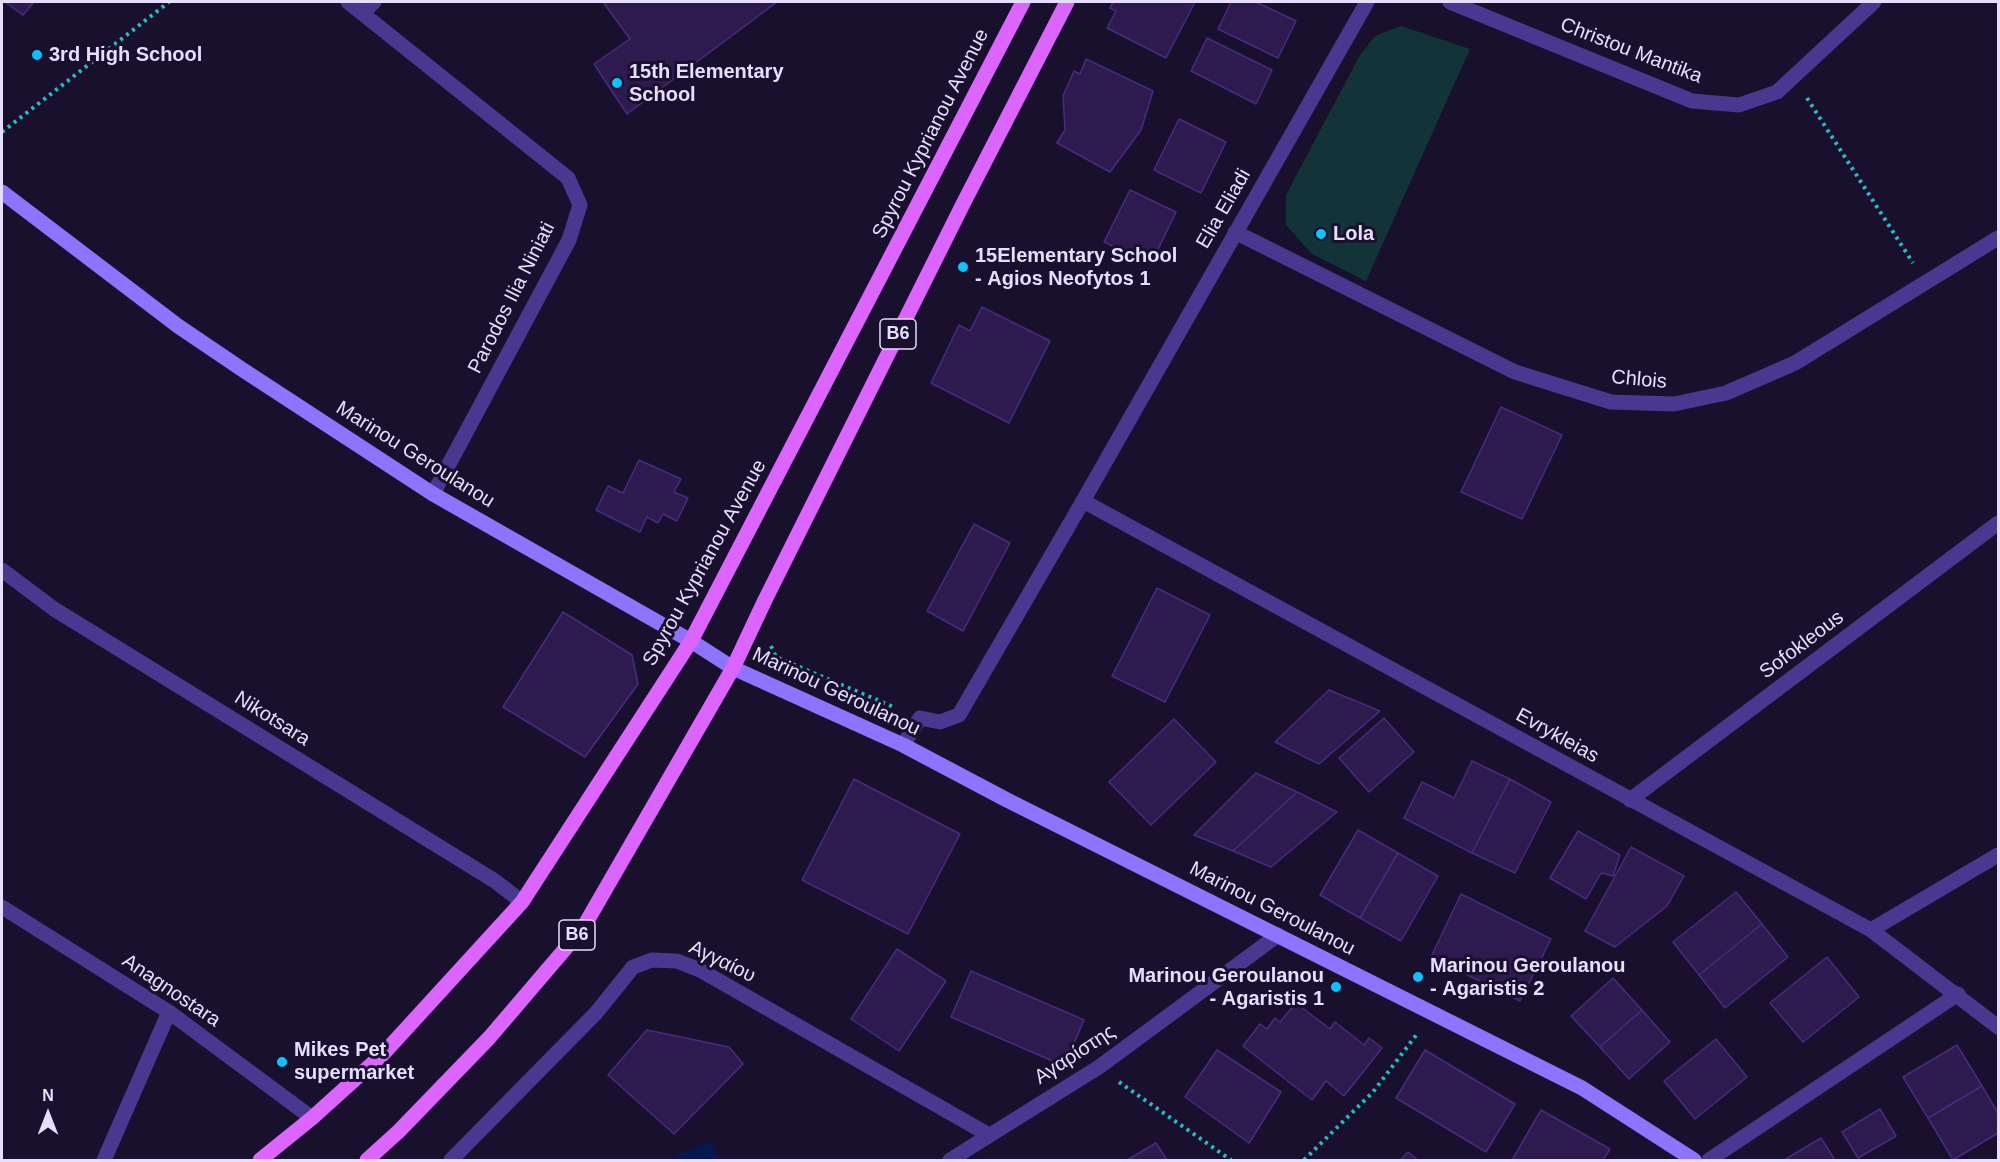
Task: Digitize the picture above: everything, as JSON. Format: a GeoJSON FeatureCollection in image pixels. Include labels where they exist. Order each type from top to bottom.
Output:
{"type":"FeatureCollection","features":[{"type":"Feature","properties":{"kind":"main road","name":"Spyrou Kyprianou Avenue"},"geometry":{"type":"LineString","coordinates":[[260,1161],[383,1054],[522,902],[691,641],[1023,2]]}},
{"type":"Feature","properties":{"kind":"main road","name":"B6"},"geometry":{"type":"LineString","coordinates":[[367,1161],[489,1038],[583,928],[733,668],[775,579],[963,204],[1067,2]]}},
{"type":"Feature","properties":{"kind":"street","name":"Parodos Ilia Niniati"},"geometry":{"type":"LineString","coordinates":[[348,2],[568,178],[580,205],[570,240],[433,494]]}},
{"type":"Feature","properties":{"kind":"street"},"geometry":{"type":"LineString","coordinates":[[363,14],[374,2]]}},
{"type":"Feature","properties":{"kind":"street","name":"Elia Eliadi"},"geometry":{"type":"LineString","coordinates":[[920,718],[940,722],[959,715],[1367,2]]}},
{"type":"Feature","properties":{"kind":"street","name":"Christou Mantika"},"geometry":{"type":"LineString","coordinates":[[1450,2],[1692,101],[1738,105],[1777,92],[1874,2]]}},
{"type":"Feature","properties":{"kind":"street","name":"Marinou Geroulanou"},"geometry":{"type":"LineString","coordinates":[[2,192],[178,326],[433,494],[691,641],[733,668],[903,745],[1017,805],[1582,1088],[1694,1161]]}},
{"type":"Feature","properties":{"kind":"street","name":"Chlois"},"geometry":{"type":"LineString","coordinates":[[1235,232],[1515,372],[1611,402],[1674,404],[1726,393],[1795,363],[1998,238]]}},
{"type":"Feature","properties":{"kind":"street","name":"Evrykleias"},"geometry":{"type":"LineString","coordinates":[[1083,501],[1871,930],[1958,994],[1998,1027]]}},
{"type":"Feature","properties":{"kind":"street","name":"Sofokleous"},"geometry":{"type":"LineString","coordinates":[[1630,800],[1998,523]]}},
{"type":"Feature","properties":{"kind":"street","name":"Nikotsara"},"geometry":{"type":"LineString","coordinates":[[2,570],[54,609],[495,881],[522,902]]}},
{"type":"Feature","properties":{"kind":"street"},"geometry":{"type":"LineString","coordinates":[[903,745],[920,718]]}},
{"type":"Feature","properties":{"kind":"street"},"geometry":{"type":"LineString","coordinates":[[1871,930],[1998,855]]}},
{"type":"Feature","properties":{"kind":"street","name":"Anagnostara"},"geometry":{"type":"LineString","coordinates":[[2,907],[169,1012],[312,1118]]}},
{"type":"Feature","properties":{"kind":"street","name":"Αγαρίστης"},"geometry":{"type":"LineString","coordinates":[[950,1161],[1099,1067],[1278,935]]}},
{"type":"Feature","properties":{"kind":"street","name":"Αγγαίου"},"geometry":{"type":"LineString","coordinates":[[451,1161],[596,1013],[633,967],[652,960],[677,961],[700,970],[989,1135]]}},
{"type":"Feature","properties":{"kind":"street"},"geometry":{"type":"LineString","coordinates":[[1709,1161],[1958,994]]}},
{"type":"Feature","properties":{"kind":"street"},"geometry":{"type":"LineString","coordinates":[[104,1161],[169,1012]]}},
{"type":"Feature","properties":{"kind":"path"},"geometry":{"type":"LineString","coordinates":[[2,132],[169,2]]}},
{"type":"Feature","properties":{"kind":"path"},"geometry":{"type":"LineString","coordinates":[[1793,77],[1925,283]]}},
{"type":"Feature","properties":{"kind":"path"},"geometry":{"type":"LineString","coordinates":[[769,640],[776,657],[920,718]]}},
{"type":"Feature","properties":{"kind":"path"},"geometry":{"type":"LineString","coordinates":[[1304,1161],[1373,1092],[1433,1013]]}},
{"type":"Feature","properties":{"kind":"path"},"geometry":{"type":"LineString","coordinates":[[1099,1067],[1231,1161]]}},
{"type":"Feature","properties":{"kind":"green space"},"geometry":{"type":"Polygon","coordinates":[[[1401,26],[1470,49],[1366,281],[1312,254],[1286,225],[1286,195],[1360,55],[1375,36],[1401,26]]]}},
{"type":"Feature","properties":{"kind":"shaded area"},"geometry":{"type":"Polygon","coordinates":[[[711,1141],[719,1160],[678,1160],[676,1155],[711,1141]]]}},
{"type":"Feature","properties":{"kind":"building"},"geometry":{"type":"Polygon","coordinates":[[[5,2],[34,2],[23,15],[5,2]]]}},
{"type":"Feature","properties":{"kind":"building"},"geometry":{"type":"Polygon","coordinates":[[[603,2],[777,2],[627,114],[594,64],[630,39],[603,2]]]}},
{"type":"Feature","properties":{"kind":"building"},"geometry":{"type":"Polygon","coordinates":[[[1113,2],[1195,2],[1166,58],[1107,28],[1116,11],[1110,8],[1113,2]]]}},
{"type":"Feature","properties":{"kind":"building"},"geometry":{"type":"Polygon","coordinates":[[[1231,2],[1256,2],[1296,21],[1278,58],[1218,29],[1231,2]]]}},
{"type":"Feature","properties":{"kind":"building"},"geometry":{"type":"Polygon","coordinates":[[[1207,38],[1272,70],[1256,104],[1191,71],[1207,38]]]}},
{"type":"Feature","properties":{"kind":"building"},"geometry":{"type":"Polygon","coordinates":[[[1086,59],[1153,91],[1141,130],[1110,172],[1057,143],[1065,130],[1063,96],[1074,71],[1080,74],[1086,59]]]}},
{"type":"Feature","properties":{"kind":"building"},"geometry":{"type":"Polygon","coordinates":[[[1179,119],[1226,142],[1201,193],[1154,170],[1179,119]]]}},
{"type":"Feature","properties":{"kind":"building"},"geometry":{"type":"Polygon","coordinates":[[[1130,190],[1176,212],[1151,264],[1104,242],[1130,190]]]}},
{"type":"Feature","properties":{"kind":"building"},"geometry":{"type":"Polygon","coordinates":[[[982,307],[1050,341],[1009,423],[931,383],[959,325],[970,331],[982,307]]]}},
{"type":"Feature","properties":{"kind":"building"},"geometry":{"type":"Polygon","coordinates":[[[1501,407],[1562,435],[1522,519],[1461,492],[1501,407]]]}},
{"type":"Feature","properties":{"kind":"building"},"geometry":{"type":"Polygon","coordinates":[[[639,460],[681,479],[674,492],[688,498],[677,521],[663,514],[658,523],[647,517],[640,532],[596,510],[608,486],[623,493],[639,460]]]}},
{"type":"Feature","properties":{"kind":"building"},"geometry":{"type":"Polygon","coordinates":[[[974,524],[1010,543],[963,631],[927,611],[974,524]]]}},
{"type":"Feature","properties":{"kind":"building"},"geometry":{"type":"Polygon","coordinates":[[[1157,588],[1210,615],[1165,702],[1112,676],[1157,588]]]}},
{"type":"Feature","properties":{"kind":"building"},"geometry":{"type":"Polygon","coordinates":[[[563,612],[632,655],[638,684],[585,757],[503,707],[563,612]]]}},
{"type":"Feature","properties":{"kind":"building"},"geometry":{"type":"Polygon","coordinates":[[[1329,690],[1380,711],[1319,764],[1275,742],[1329,690]]]}},
{"type":"Feature","properties":{"kind":"building"},"geometry":{"type":"Polygon","coordinates":[[[1384,718],[1414,752],[1369,792],[1339,758],[1384,718]]]}},
{"type":"Feature","properties":{"kind":"building"},"geometry":{"type":"Polygon","coordinates":[[[1174,719],[1216,762],[1151,825],[1109,782],[1174,719]]]}},
{"type":"Feature","properties":{"kind":"building"},"geometry":{"type":"Polygon","coordinates":[[[1472,761],[1510,779],[1472,853],[1404,818],[1422,782],[1454,798],[1472,761]]]}},
{"type":"Feature","properties":{"kind":"building"},"geometry":{"type":"Polygon","coordinates":[[[1256,773],[1297,792],[1233,851],[1194,835],[1256,773]]]}},
{"type":"Feature","properties":{"kind":"building"},"geometry":{"type":"Polygon","coordinates":[[[854,779],[960,834],[908,934],[802,880],[854,779]]]}},
{"type":"Feature","properties":{"kind":"building"},"geometry":{"type":"Polygon","coordinates":[[[1510,779],[1551,802],[1515,873],[1472,853],[1510,779]]]}},
{"type":"Feature","properties":{"kind":"building"},"geometry":{"type":"Polygon","coordinates":[[[1297,792],[1337,812],[1271,867],[1233,851],[1297,792]]]}},
{"type":"Feature","properties":{"kind":"building"},"geometry":{"type":"Polygon","coordinates":[[[1358,830],[1398,853],[1360,918],[1320,895],[1358,830]]]}},
{"type":"Feature","properties":{"kind":"building"},"geometry":{"type":"Polygon","coordinates":[[[1578,831],[1620,855],[1613,876],[1601,873],[1586,899],[1550,878],[1578,831]]]}},
{"type":"Feature","properties":{"kind":"building"},"geometry":{"type":"Polygon","coordinates":[[[1631,847],[1684,876],[1667,906],[1615,947],[1585,931],[1631,847]]]}},
{"type":"Feature","properties":{"kind":"building"},"geometry":{"type":"Polygon","coordinates":[[[1398,853],[1438,876],[1401,941],[1360,918],[1398,853]]]}},
{"type":"Feature","properties":{"kind":"building"},"geometry":{"type":"Polygon","coordinates":[[[1736,892],[1762,924],[1699,975],[1673,942],[1736,892]]]}},
{"type":"Feature","properties":{"kind":"building"},"geometry":{"type":"Polygon","coordinates":[[[1461,894],[1551,939],[1520,1001],[1431,957],[1461,894]]]}},
{"type":"Feature","properties":{"kind":"building"},"geometry":{"type":"Polygon","coordinates":[[[1762,924],[1788,957],[1725,1008],[1699,975],[1762,924]]]}},
{"type":"Feature","properties":{"kind":"building"},"geometry":{"type":"Polygon","coordinates":[[[897,949],[946,981],[899,1051],[851,1019],[897,949]]]}},
{"type":"Feature","properties":{"kind":"building"},"geometry":{"type":"Polygon","coordinates":[[[1827,957],[1859,997],[1803,1042],[1770,1003],[1827,957]]]}},
{"type":"Feature","properties":{"kind":"building"},"geometry":{"type":"Polygon","coordinates":[[[971,971],[1084,1020],[1064,1066],[951,1017],[971,971]]]}},
{"type":"Feature","properties":{"kind":"building"},"geometry":{"type":"Polygon","coordinates":[[[1613,978],[1642,1010],[1600,1047],[1571,1016],[1613,978]]]}},
{"type":"Feature","properties":{"kind":"building"},"geometry":{"type":"Polygon","coordinates":[[[1296,1003],[1330,1029],[1335,1022],[1364,1045],[1369,1038],[1382,1048],[1344,1096],[1326,1081],[1312,1100],[1243,1046],[1260,1024],[1267,1029],[1275,1018],[1280,1022],[1296,1003]]]}},
{"type":"Feature","properties":{"kind":"building"},"geometry":{"type":"Polygon","coordinates":[[[1642,1010],[1670,1042],[1629,1079],[1600,1047],[1642,1010]]]}},
{"type":"Feature","properties":{"kind":"building"},"geometry":{"type":"Polygon","coordinates":[[[647,1030],[729,1047],[743,1064],[674,1134],[608,1075],[647,1030]]]}},
{"type":"Feature","properties":{"kind":"building"},"geometry":{"type":"Polygon","coordinates":[[[1716,1039],[1747,1077],[1695,1119],[1664,1081],[1716,1039]]]}},
{"type":"Feature","properties":{"kind":"building"},"geometry":{"type":"Polygon","coordinates":[[[1957,1045],[1982,1086],[1928,1118],[1903,1077],[1957,1045]]]}},
{"type":"Feature","properties":{"kind":"building"},"geometry":{"type":"Polygon","coordinates":[[[1217,1050],[1281,1092],[1249,1143],[1185,1097],[1217,1050]]]}},
{"type":"Feature","properties":{"kind":"building"},"geometry":{"type":"Polygon","coordinates":[[[1425,1050],[1515,1104],[1486,1152],[1396,1098],[1425,1050]]]}},
{"type":"Feature","properties":{"kind":"building"},"geometry":{"type":"Polygon","coordinates":[[[1982,1086],[1998,1113],[1998,1133],[1953,1160],[1928,1118],[1982,1086]]]}},
{"type":"Feature","properties":{"kind":"building"},"geometry":{"type":"Polygon","coordinates":[[[1880,1109],[1896,1136],[1858,1158],[1842,1132],[1880,1109]]]}},
{"type":"Feature","properties":{"kind":"building"},"geometry":{"type":"Polygon","coordinates":[[[1541,1110],[1610,1149],[1603,1160],[1512,1160],[1541,1110]]]}},
{"type":"Feature","properties":{"kind":"building"},"geometry":{"type":"Polygon","coordinates":[[[1821,1138],[1835,1160],[1784,1160],[1821,1138]]]}},
{"type":"Feature","properties":{"kind":"building"},"geometry":{"type":"Polygon","coordinates":[[[1156,1143],[1167,1160],[1127,1160],[1156,1143]]]}},
{"type":"Feature","properties":{"kind":"building"},"geometry":{"type":"Polygon","coordinates":[[[1408,1152],[1418,1160],[1400,1160],[1408,1152]]]}},
{"type":"Feature","properties":{"kind":"place","name":"3rd High School"},"geometry":{"type":"Point","coordinates":[37,55]}},
{"type":"Feature","properties":{"kind":"place","name":"15th Elementary School"},"geometry":{"type":"Point","coordinates":[617,83]}},
{"type":"Feature","properties":{"kind":"place","name":"Lola"},"geometry":{"type":"Point","coordinates":[1321,234]}},
{"type":"Feature","properties":{"kind":"place","name":"15Elementary School - Agios Neofytos 1"},"geometry":{"type":"Point","coordinates":[963,267]}},
{"type":"Feature","properties":{"kind":"place","name":"Marinou Geroulanou - Agaristis 2"},"geometry":{"type":"Point","coordinates":[1418,977]}},
{"type":"Feature","properties":{"kind":"place","name":"Marinou Geroulanou - Agaristis 1"},"geometry":{"type":"Point","coordinates":[1336,987]}},
{"type":"Feature","properties":{"kind":"place","name":"Mikes Pet supermarket"},"geometry":{"type":"Point","coordinates":[282,1062]}}]}
